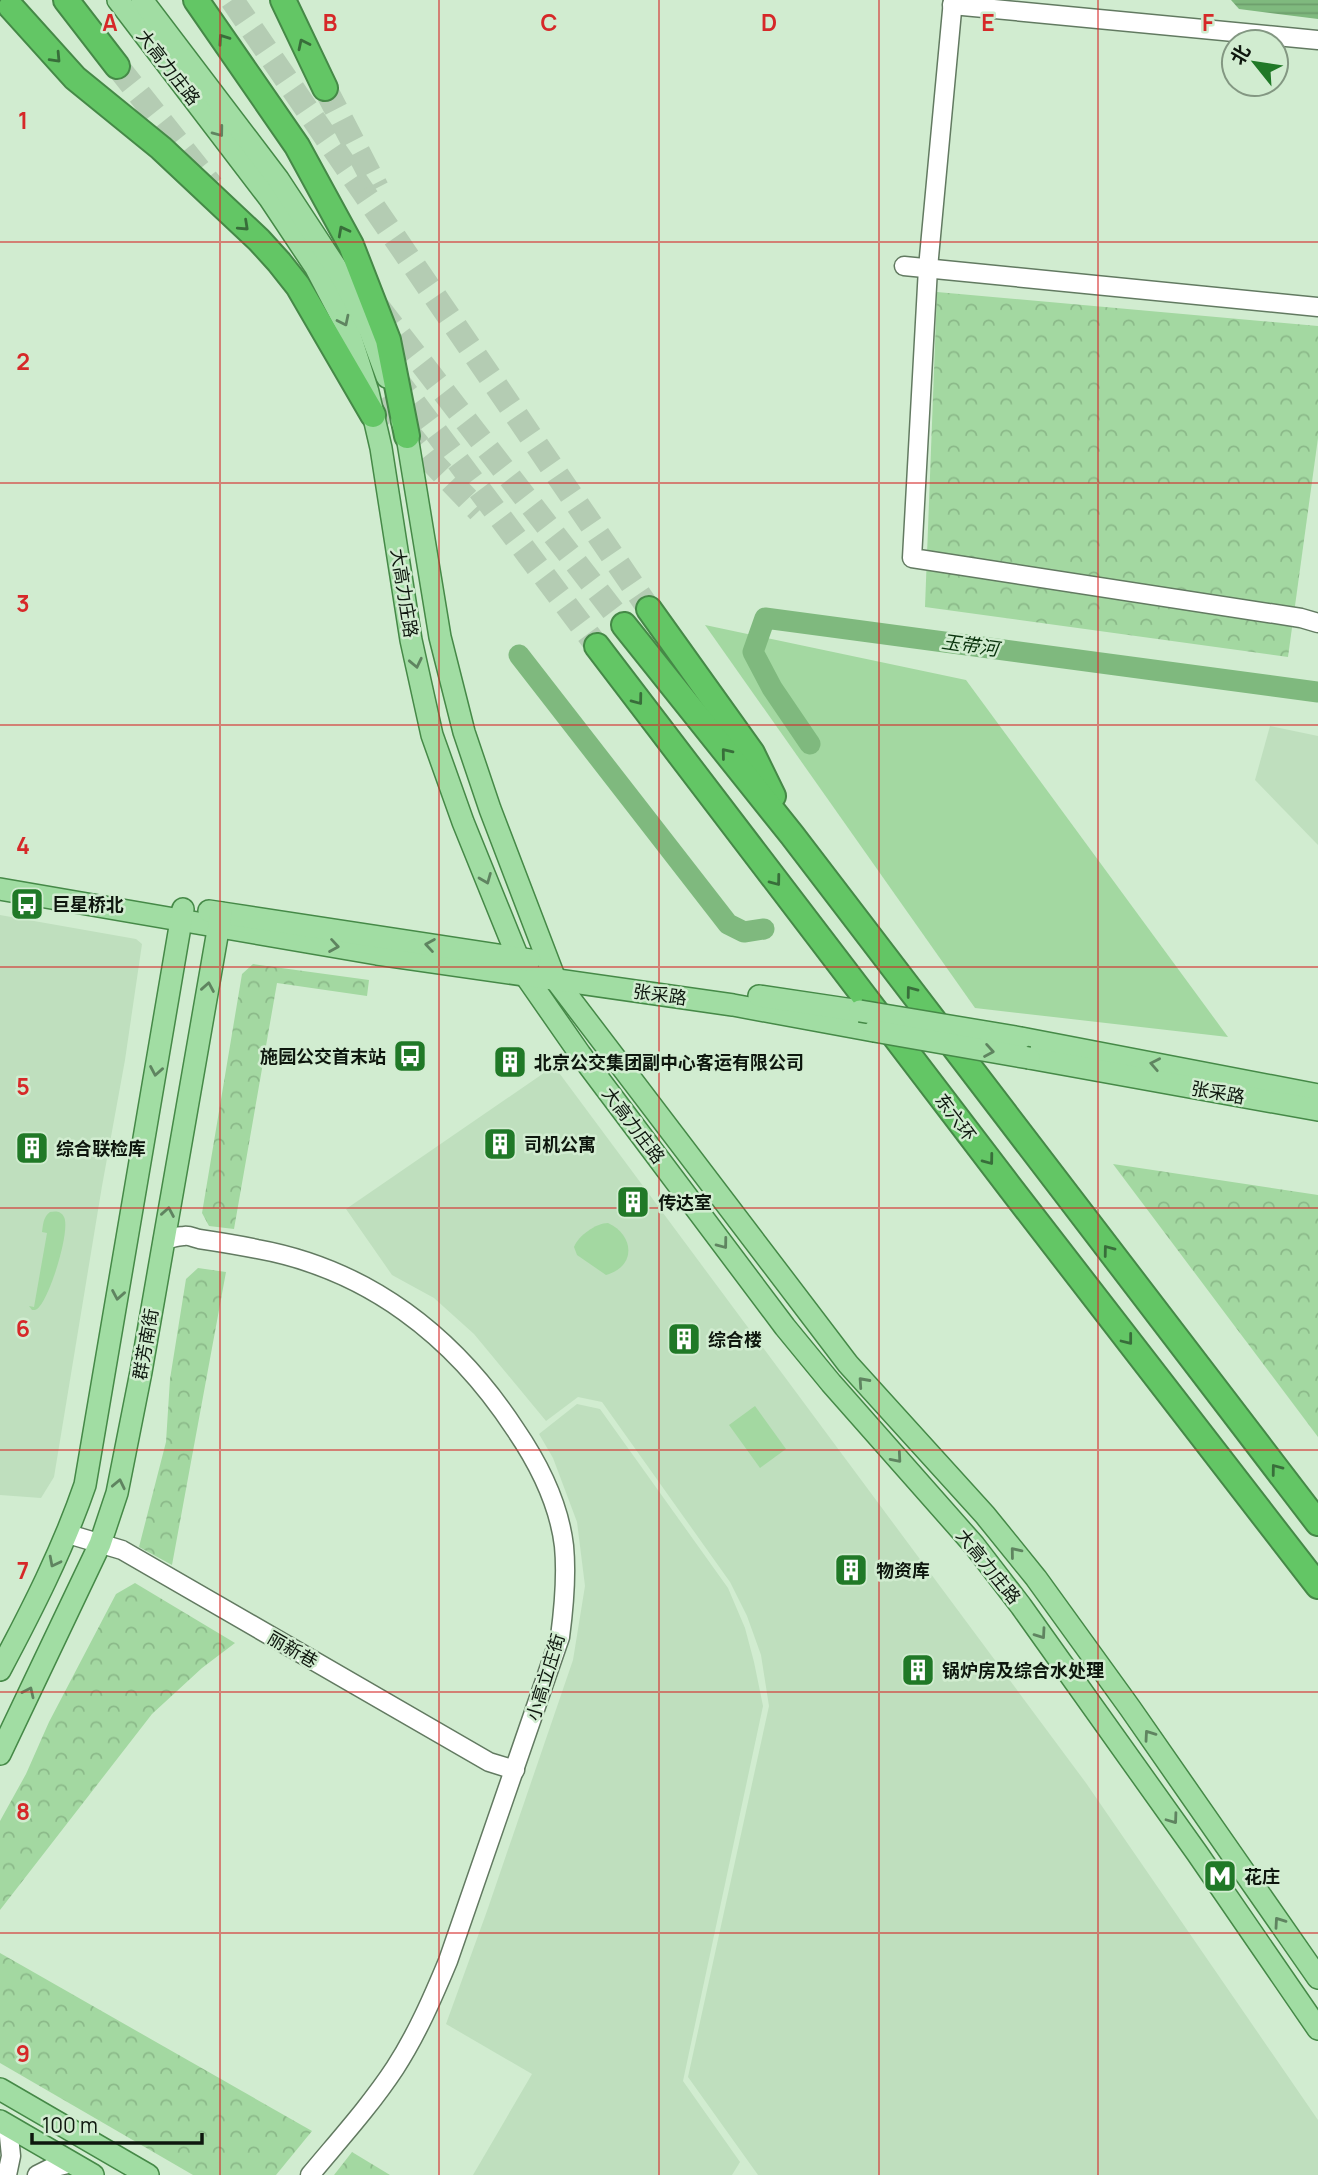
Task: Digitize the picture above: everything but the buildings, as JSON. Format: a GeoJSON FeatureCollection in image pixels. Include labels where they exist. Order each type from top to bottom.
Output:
{"type":"FeatureCollection","features":[{"type":"Feature","properties":{"kind":"highway"},"geometry":{"type":"LineString","coordinates":[[66,0],[117,66]]}},
{"type":"Feature","properties":{"kind":"highway"},"geometry":{"type":"LineString","coordinates":[[196,0],[297,146],[351,245],[388,340],[407,436]]}},
{"type":"Feature","properties":{"kind":"highway"},"geometry":{"type":"LineString","coordinates":[[283,0],[325,88]]}},
{"type":"Feature","properties":{"kind":"highway"},"geometry":{"type":"LineString","coordinates":[[10,7],[75,78],[161,148],[279,262],[298,286],[373,415]]}},
{"type":"Feature","properties":{"kind":"highway"},"geometry":{"type":"LineString","coordinates":[[649,609],[752,753],[792,835]]}},
{"type":"Feature","properties":{"kind":"highway"},"geometry":{"type":"LineString","coordinates":[[624,625],[792,835],[1318,1523]]}},
{"type":"Feature","properties":{"kind":"highway","name":"东六环"},"geometry":{"type":"LineString","coordinates":[[597,646],[1312,1578],[1318,1598]]}},
{"type":"Feature","properties":{"kind":"main road","name":"大高力庄路"},"geometry":{"type":"LineString","coordinates":[[118,0],[270,199],[316,268],[348,329],[381,448],[411,640],[432,735],[463,822],[522,967],[580,1054],[785,1328],[974,1545],[1021,1606],[1318,2029]]}},
{"type":"Feature","properties":{"kind":"main road","name":"大高力庄路"},"geometry":{"type":"LineString","coordinates":[[142,0],[278,179],[340,272],[369,328],[407,436],[440,637],[464,732],[551,971],[848,1364],[985,1515],[1036,1578],[1138,1719],[1318,1978]]}},
{"type":"Feature","properties":{"kind":"main road","name":"张采路"},"geometry":{"type":"LineString","coordinates":[[0,875],[377,954],[522,967],[860,1011],[1021,1038],[1318,1095]]}},
{"type":"Feature","properties":{"kind":"main road","name":"张采路"},"geometry":{"type":"LineString","coordinates":[[0,889],[182,913]]}},
{"type":"Feature","properties":{"kind":"main road","name":"群芳南街"},"geometry":{"type":"LineString","coordinates":[[0,1670],[68,1534],[85,1485],[182,913]]}},
{"type":"Feature","properties":{"kind":"main road","name":"群芳南街"},"geometry":{"type":"LineString","coordinates":[[0,1754],[100,1544],[117,1493],[220,920]]}},
{"type":"Feature","properties":{"kind":"main road","name":"张采路"},"geometry":{"type":"LineString","coordinates":[[551,971],[1318,1110]]}},
{"type":"Feature","properties":{"kind":"main road"},"geometry":{"type":"LineString","coordinates":[[580,1054],[579,1045],[587,1034],[600,1036]]}},
{"type":"Feature","properties":{"kind":"main road"},"geometry":{"type":"LineString","coordinates":[[0,2090],[148,2175]]}},
{"type":"Feature","properties":{"kind":"main road"},"geometry":{"type":"LineString","coordinates":[[4,2124],[93,2175]]}},
{"type":"Feature","properties":{"kind":"street"},"geometry":{"type":"LineString","coordinates":[[1318,40],[953,3],[928,268],[912,558],[1301,618],[1318,623]]}},
{"type":"Feature","properties":{"kind":"street"},"geometry":{"type":"LineString","coordinates":[[904,266],[1318,307]]}},
{"type":"Feature","properties":{"kind":"street","name":"小高立庄街"},"geometry":{"type":"LineString","coordinates":[[163,1241],[186,1235],[281,1253],[325,1268],[367,1287],[413,1316],[474,1372],[511,1423],[539,1468],[555,1506],[564,1546],[565,1596],[560,1637],[448,1961],[428,2009],[395,2067],[310,2175]]}},
{"type":"Feature","properties":{"kind":"street","name":"丽新巷"},"geometry":{"type":"LineString","coordinates":[[68,1534],[130,1554],[489,1762],[515,1770]]}},
{"type":"Feature","properties":{"kind":"street"},"geometry":{"type":"LineString","coordinates":[[4,2124],[10,2156],[7,2175]]}},
{"type":"Feature","properties":{"kind":"street"},"geometry":{"type":"LineString","coordinates":[[37,2175],[72,2163]]}},
{"type":"Feature","properties":{"kind":"shaded area"},"geometry":{"type":"Polygon","coordinates":[[[1231,0],[1318,0],[1318,19],[1239,9],[1231,0]]]}},
{"type":"Feature","properties":{"kind":"shaded area"},"geometry":{"type":"Polygon","coordinates":[[[1270,726],[1318,736],[1318,845],[1255,780],[1270,726]]]}},
{"type":"Feature","properties":{"kind":"shaded area"},"geometry":{"type":"Polygon","coordinates":[[[0,915],[136,939],[142,944],[125,1060],[54,1477],[41,1498],[0,1495],[0,915]]]}},
{"type":"Feature","properties":{"kind":"shaded area"},"geometry":{"type":"Polygon","coordinates":[[[554,1066],[1086,1783],[1318,2120],[1318,2175],[758,2175],[688,2077],[769,1706],[761,1655],[747,1616],[730,1582],[602,1402],[578,1397],[546,1421],[474,1334],[434,1298],[392,1275],[346,1209],[554,1066]]]}},
{"type":"Feature","properties":{"kind":"shaded area"},"geometry":{"type":"Polygon","coordinates":[[[577,1404],[600,1409],[728,1588],[745,1628],[763,1706],[683,2081],[740,2162],[732,2175],[473,2175],[532,2074],[446,2024],[573,1660],[585,1586],[577,1522],[553,1458],[539,1434],[577,1404]]]}},
{"type":"Feature","properties":{"kind":"green space"},"geometry":{"type":"Polygon","coordinates":[[[937,292],[1318,326],[1318,438],[1288,657],[925,607],[937,292]]]}},
{"type":"Feature","properties":{"kind":"green space"},"geometry":{"type":"Polygon","coordinates":[[[705,625],[966,680],[1228,1037],[975,1008],[705,625]]]}},
{"type":"Feature","properties":{"kind":"green space"},"geometry":{"type":"Polygon","coordinates":[[[253,964],[369,980],[367,996],[277,983],[234,1229],[209,1226],[202,1213],[242,974],[253,964]]]}},
{"type":"Feature","properties":{"kind":"green space"},"geometry":{"type":"Polygon","coordinates":[[[1113,1164],[1318,1195],[1318,1437],[1113,1164]]]}},
{"type":"Feature","properties":{"kind":"green space"},"geometry":{"type":"Polygon","coordinates":[[[50,1212],[58,1212],[64,1217],[64,1236],[58,1265],[47,1293],[37,1309],[32,1310],[29,1306],[34,1307],[47,1233],[42,1232],[43,1224],[50,1212]]]}},
{"type":"Feature","properties":{"kind":"green space"},"geometry":{"type":"Polygon","coordinates":[[[608,1223],[623,1235],[628,1250],[623,1265],[606,1275],[577,1255],[574,1247],[588,1231],[608,1223]]]}},
{"type":"Feature","properties":{"kind":"green space"},"geometry":{"type":"Polygon","coordinates":[[[198,1268],[226,1272],[172,1565],[139,1547],[166,1442],[170,1379],[186,1279],[198,1268]]]}},
{"type":"Feature","properties":{"kind":"green space"},"geometry":{"type":"Polygon","coordinates":[[[755,1406],[786,1449],[760,1468],[729,1425],[755,1406]]]}},
{"type":"Feature","properties":{"kind":"green space"},"geometry":{"type":"Polygon","coordinates":[[[135,1583],[235,1643],[202,1668],[152,1714],[0,1910],[0,1821],[116,1594],[135,1583]]]}},
{"type":"Feature","properties":{"kind":"green space"},"geometry":{"type":"Polygon","coordinates":[[[0,1953],[312,2131],[276,2175],[193,2175],[0,2063],[0,1953]]]}},
{"type":"Feature","properties":{"kind":"green space"},"geometry":{"type":"Polygon","coordinates":[[[352,2152],[390,2175],[334,2175],[352,2152]]]}},
{"type":"Feature","properties":{"kind":"waterway","name":"玉带河"},"geometry":{"type":"LineString","coordinates":[[810,744],[772,688],[753,652],[765,618],[1318,692]]}},
{"type":"Feature","properties":{"kind":"waterway","name":"玉带河"},"geometry":{"type":"LineString","coordinates":[[519,655],[728,924],[744,932],[764,929]]}},
{"type":"Feature","properties":{"kind":"tunnel"},"geometry":{"type":"LineString","coordinates":[[232,0],[649,609]]}},
{"type":"Feature","properties":{"kind":"tunnel"},"geometry":{"type":"LineString","coordinates":[[117,66],[212,186]]}},
{"type":"Feature","properties":{"kind":"tunnel"},"geometry":{"type":"LineString","coordinates":[[325,88],[377,188]]}},
{"type":"Feature","properties":{"kind":"tunnel"},"geometry":{"type":"LineString","coordinates":[[378,307],[624,625]]}},
{"type":"Feature","properties":{"kind":"tunnel"},"geometry":{"type":"LineString","coordinates":[[359,371],[432,462],[479,511]]}},
{"type":"Feature","properties":{"kind":"tunnel"},"geometry":{"type":"LineString","coordinates":[[393,375],[597,646]]}},
{"type":"Feature","properties":{"kind":"place","name":"巨星桥北"},"geometry":{"type":"Point","coordinates":[27,904]}},
{"type":"Feature","properties":{"kind":"place","name":"施园公交首末站"},"geometry":{"type":"Point","coordinates":[410,1056]}},
{"type":"Feature","properties":{"kind":"place","name":"北京公交集团副中心客运有限公司"},"geometry":{"type":"Point","coordinates":[510,1062]}},
{"type":"Feature","properties":{"kind":"place","name":"司机公寓"},"geometry":{"type":"Point","coordinates":[500,1144]}},
{"type":"Feature","properties":{"kind":"place","name":"综合联检库"},"geometry":{"type":"Point","coordinates":[32,1148]}},
{"type":"Feature","properties":{"kind":"place","name":"传达室"},"geometry":{"type":"Point","coordinates":[633,1202]}},
{"type":"Feature","properties":{"kind":"place","name":"综合楼"},"geometry":{"type":"Point","coordinates":[684,1339]}},
{"type":"Feature","properties":{"kind":"place","name":"物资库"},"geometry":{"type":"Point","coordinates":[851,1570]}},
{"type":"Feature","properties":{"kind":"place","name":"锅炉房及综合水处理"},"geometry":{"type":"Point","coordinates":[918,1670]}},
{"type":"Feature","properties":{"kind":"place","name":"花庄"},"geometry":{"type":"Point","coordinates":[1220,1876]}}]}
